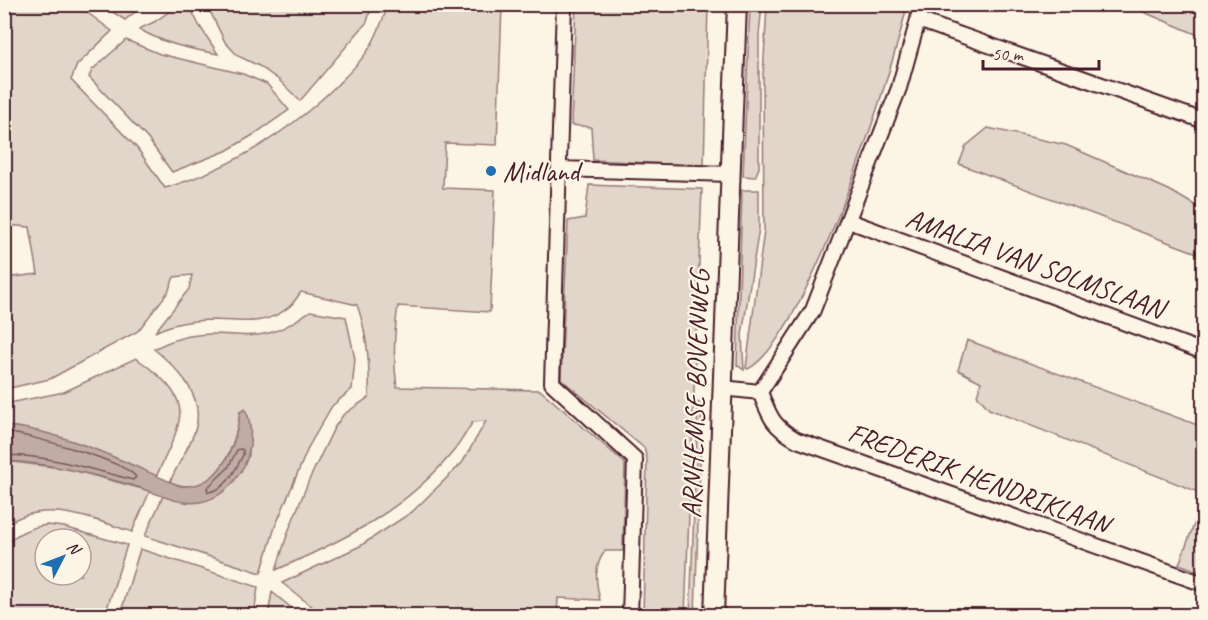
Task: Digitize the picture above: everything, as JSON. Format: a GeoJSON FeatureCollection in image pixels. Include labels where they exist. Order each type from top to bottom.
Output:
{"type":"FeatureCollection","features":[{"type":"Feature","properties":{"kind":"main road","name":"ARNHEMSE BOVENWEG"},"geometry":{"type":"LineString","coordinates":[[714,615],[737,4]]}},
{"type":"Feature","properties":{"kind":"street","name":"ARNHEMSE BOVENWEG"},"geometry":{"type":"LineString","coordinates":[[564,4],[552,383],[635,459],[630,615]]}},
{"type":"Feature","properties":{"kind":"street"},"geometry":{"type":"LineString","coordinates":[[723,388],[760,392],[813,310],[899,88],[921,4]]}},
{"type":"Feature","properties":{"kind":"street"},"geometry":{"type":"LineString","coordinates":[[918,20],[1203,122]]}},
{"type":"Feature","properties":{"kind":"street"},"geometry":{"type":"LineString","coordinates":[[559,169],[731,174]]}},
{"type":"Feature","properties":{"kind":"street","name":"AMALIA VAN SOLMSLAAN"},"geometry":{"type":"LineString","coordinates":[[849,221],[1203,352]]}},
{"type":"Feature","properties":{"kind":"street","name":"FREDERIK HENDRIKLAAN"},"geometry":{"type":"LineString","coordinates":[[760,392],[771,420],[781,431],[796,440],[1203,584]]}},
{"type":"Feature","properties":{"kind":"shaded area"},"geometry":{"type":"Polygon","coordinates":[[[180,4],[189,5],[218,54],[168,42],[139,29],[154,22],[180,4]]]}},
{"type":"Feature","properties":{"kind":"shaded area"},"geometry":{"type":"Polygon","coordinates":[[[4,5],[77,5],[112,31],[77,65],[71,80],[137,148],[165,188],[235,160],[278,134],[318,103],[363,57],[375,37],[388,5],[502,5],[497,145],[445,143],[443,188],[495,190],[490,312],[398,306],[394,346],[397,387],[540,390],[625,463],[623,551],[605,551],[601,557],[596,575],[600,600],[558,598],[557,615],[323,615],[282,583],[360,546],[412,512],[462,463],[486,421],[473,422],[455,449],[433,473],[393,508],[349,535],[276,570],[288,532],[309,480],[334,428],[343,415],[369,397],[368,350],[357,305],[301,292],[294,302],[281,313],[263,320],[191,321],[155,332],[189,289],[192,275],[174,277],[168,292],[138,331],[50,379],[5,389],[5,278],[38,274],[30,227],[5,225],[4,5]]]}},
{"type":"Feature","properties":{"kind":"shaded area"},"geometry":{"type":"Polygon","coordinates":[[[102,5],[150,5],[125,20],[102,5]]]}},
{"type":"Feature","properties":{"kind":"shaded area"},"geometry":{"type":"Polygon","coordinates":[[[207,5],[372,5],[367,22],[300,101],[279,80],[259,66],[238,56],[225,42],[207,5]]]}},
{"type":"Feature","properties":{"kind":"shaded area"},"geometry":{"type":"Polygon","coordinates":[[[576,5],[708,5],[704,166],[593,160],[591,127],[571,125],[576,5]]]}},
{"type":"Feature","properties":{"kind":"shaded area"},"geometry":{"type":"Polygon","coordinates":[[[750,5],[762,5],[759,35],[759,168],[755,177],[743,176],[750,5]]]}},
{"type":"Feature","properties":{"kind":"shaded area"},"geometry":{"type":"Polygon","coordinates":[[[767,5],[907,5],[899,39],[866,142],[820,259],[795,309],[771,348],[748,369],[746,368],[764,230],[763,76],[767,5]]]}},
{"type":"Feature","properties":{"kind":"shaded area"},"geometry":{"type":"Polygon","coordinates":[[[1127,5],[1203,5],[1203,37],[1127,5]]]}},
{"type":"Feature","properties":{"kind":"shaded area"},"geometry":{"type":"Polygon","coordinates":[[[126,40],[160,54],[243,74],[267,84],[289,110],[226,151],[172,172],[148,139],[89,77],[92,70],[126,40]]]}},
{"type":"Feature","properties":{"kind":"shaded area"},"geometry":{"type":"Polygon","coordinates":[[[988,128],[1066,145],[1169,190],[1203,210],[1203,244],[1197,253],[959,164],[966,146],[988,128]]]}},
{"type":"Feature","properties":{"kind":"shaded area"},"geometry":{"type":"Polygon","coordinates":[[[589,185],[702,189],[685,615],[643,615],[647,459],[644,448],[561,379],[568,221],[585,218],[589,185]]]}},
{"type":"Feature","properties":{"kind":"shaded area"},"geometry":{"type":"Polygon","coordinates":[[[742,190],[759,190],[759,228],[742,335],[744,370],[737,365],[742,190]]]}},
{"type":"Feature","properties":{"kind":"shaded area"},"geometry":{"type":"Polygon","coordinates":[[[310,311],[346,317],[355,359],[352,389],[332,406],[309,446],[275,527],[261,573],[145,536],[163,496],[175,500],[249,456],[248,416],[240,412],[228,455],[211,478],[200,484],[186,486],[170,482],[194,434],[196,404],[180,373],[154,349],[189,336],[213,334],[248,336],[269,333],[286,327],[310,311]]]}},
{"type":"Feature","properties":{"kind":"shaded area"},"geometry":{"type":"Polygon","coordinates":[[[967,340],[1203,427],[1203,494],[989,409],[977,395],[981,382],[958,370],[967,340]]]}},
{"type":"Feature","properties":{"kind":"shaded area"},"geometry":{"type":"Polygon","coordinates":[[[136,358],[156,373],[169,387],[177,399],[180,411],[173,439],[156,477],[63,439],[5,426],[4,404],[64,392],[136,358]]]}},
{"type":"Feature","properties":{"kind":"shaded area"},"geometry":{"type":"Polygon","coordinates":[[[698,402],[702,402],[695,615],[690,616],[698,402]]]}},
{"type":"Feature","properties":{"kind":"shaded area"},"geometry":{"type":"Polygon","coordinates":[[[5,461],[69,469],[150,491],[132,532],[84,517],[51,512],[19,517],[5,526],[5,461]]]}},
{"type":"Feature","properties":{"kind":"shaded area"},"geometry":{"type":"Polygon","coordinates":[[[1203,501],[1203,573],[1179,564],[1203,501]]]}},
{"type":"Feature","properties":{"kind":"shaded area"},"geometry":{"type":"Polygon","coordinates":[[[47,525],[64,527],[37,527],[47,525]]]}},
{"type":"Feature","properties":{"kind":"shaded area"},"geometry":{"type":"Polygon","coordinates":[[[33,528],[33,587],[93,587],[93,535],[127,545],[105,615],[5,615],[5,545],[33,528]]]}},
{"type":"Feature","properties":{"kind":"shaded area"},"geometry":{"type":"Polygon","coordinates":[[[140,549],[258,587],[254,615],[120,615],[140,549]]]}},
{"type":"Feature","properties":{"kind":"shaded area"},"geometry":{"type":"Polygon","coordinates":[[[272,592],[300,615],[268,615],[272,592]]]}},
{"type":"Feature","properties":{"kind":"water"},"geometry":{"type":"Polygon","coordinates":[[[245,409],[251,437],[244,466],[236,479],[221,494],[200,502],[183,502],[134,486],[70,470],[5,461],[5,426],[27,429],[72,441],[180,486],[194,485],[216,473],[224,463],[235,438],[240,412],[245,409]]]}},
{"type":"Feature","properties":{"kind":"place","name":"Midland"},"geometry":{"type":"Point","coordinates":[491,171]}}]}
